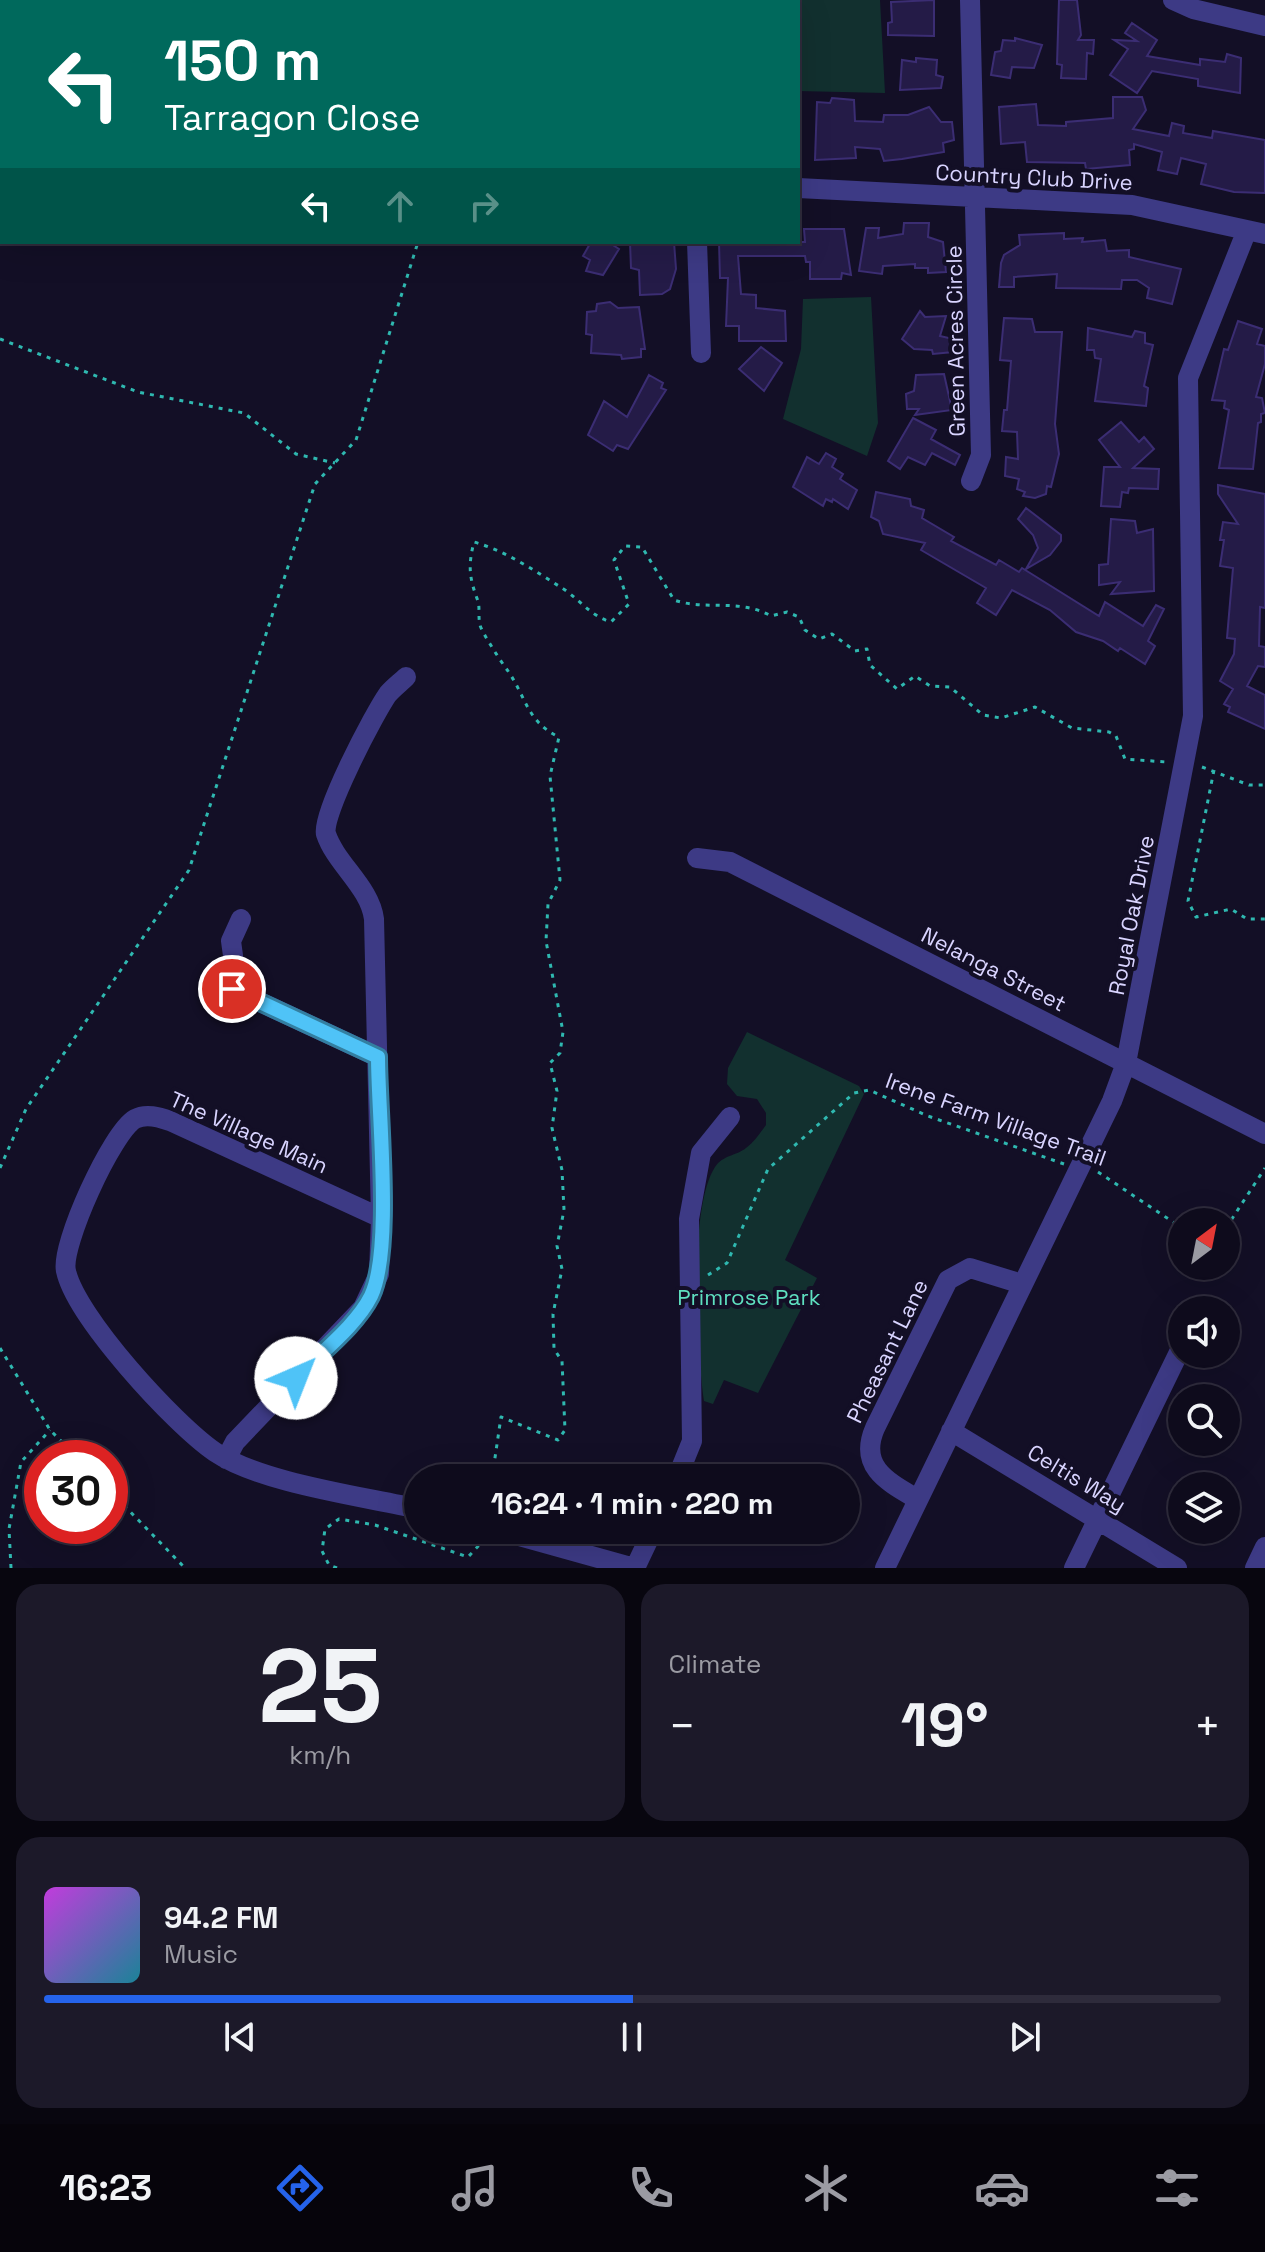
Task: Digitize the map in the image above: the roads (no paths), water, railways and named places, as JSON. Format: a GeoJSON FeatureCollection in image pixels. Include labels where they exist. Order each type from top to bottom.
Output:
{"type":"FeatureCollection","features":[{"type":"Feature","properties":{"kind":"street","name":"Green Acres Circle"},"geometry":{"type":"LineString","coordinates":[[970,0],[981,455],[971,481]]}},
{"type":"Feature","properties":{"kind":"street"},"geometry":{"type":"LineString","coordinates":[[1173,0],[1197,10],[1265,26]]}},
{"type":"Feature","properties":{"kind":"street","name":"Country Club Drive"},"geometry":{"type":"LineString","coordinates":[[800,188],[1132,205],[1256,232]]}},
{"type":"Feature","properties":{"kind":"street","name":"Royal Oak Drive"},"geometry":{"type":"LineString","coordinates":[[885,1568],[1079,1168],[1126,1063],[1193,716],[1188,378],[1256,232]]}},
{"type":"Feature","properties":{"kind":"street"},"geometry":{"type":"LineString","coordinates":[[697,244],[701,353]]}},
{"type":"Feature","properties":{"kind":"street"},"geometry":{"type":"LineString","coordinates":[[226,1459],[235,1442],[369,1299],[380,1266],[373,909],[330,844],[324,825],[338,790],[389,694],[406,677]]}},
{"type":"Feature","properties":{"kind":"street","name":"Nelanga Street"},"geometry":{"type":"LineString","coordinates":[[697,858],[730,862],[1265,1134]]}},
{"type":"Feature","properties":{"kind":"street"},"geometry":{"type":"LineString","coordinates":[[241,919],[231,941],[235,990],[378,1057]]}},
{"type":"Feature","properties":{"kind":"street","name":"The Village Main"},"geometry":{"type":"LineString","coordinates":[[381,1218],[170,1121],[142,1117],[119,1133],[69,1243],[66,1272],[82,1303],[133,1373],[192,1434],[226,1459],[289,1479],[404,1506]]}},
{"type":"Feature","properties":{"kind":"street"},"geometry":{"type":"LineString","coordinates":[[683,1464],[692,1441],[689,1219],[701,1153],[730,1117]]}},
{"type":"Feature","properties":{"kind":"street","name":"Pheasant Lane"},"geometry":{"type":"LineString","coordinates":[[917,1499],[875,1471],[868,1448],[875,1428],[948,1280],[970,1268],[1022,1284]]}},
{"type":"Feature","properties":{"kind":"street"},"geometry":{"type":"LineString","coordinates":[[1074,1568],[1171,1368]]}},
{"type":"Feature","properties":{"kind":"street","name":"Celtis Way"},"geometry":{"type":"LineString","coordinates":[[951,1431],[1177,1568]]}},
{"type":"Feature","properties":{"kind":"street"},"geometry":{"type":"LineString","coordinates":[[548,1544],[634,1568],[646,1544]]}},
{"type":"Feature","properties":{"kind":"street"},"geometry":{"type":"LineString","coordinates":[[1255,1568],[1265,1547]]}},
{"type":"Feature","properties":{"kind":"park label","name":"Primrose Park"},"geometry":{"type":"Point","coordinates":[749,1297]}}]}
